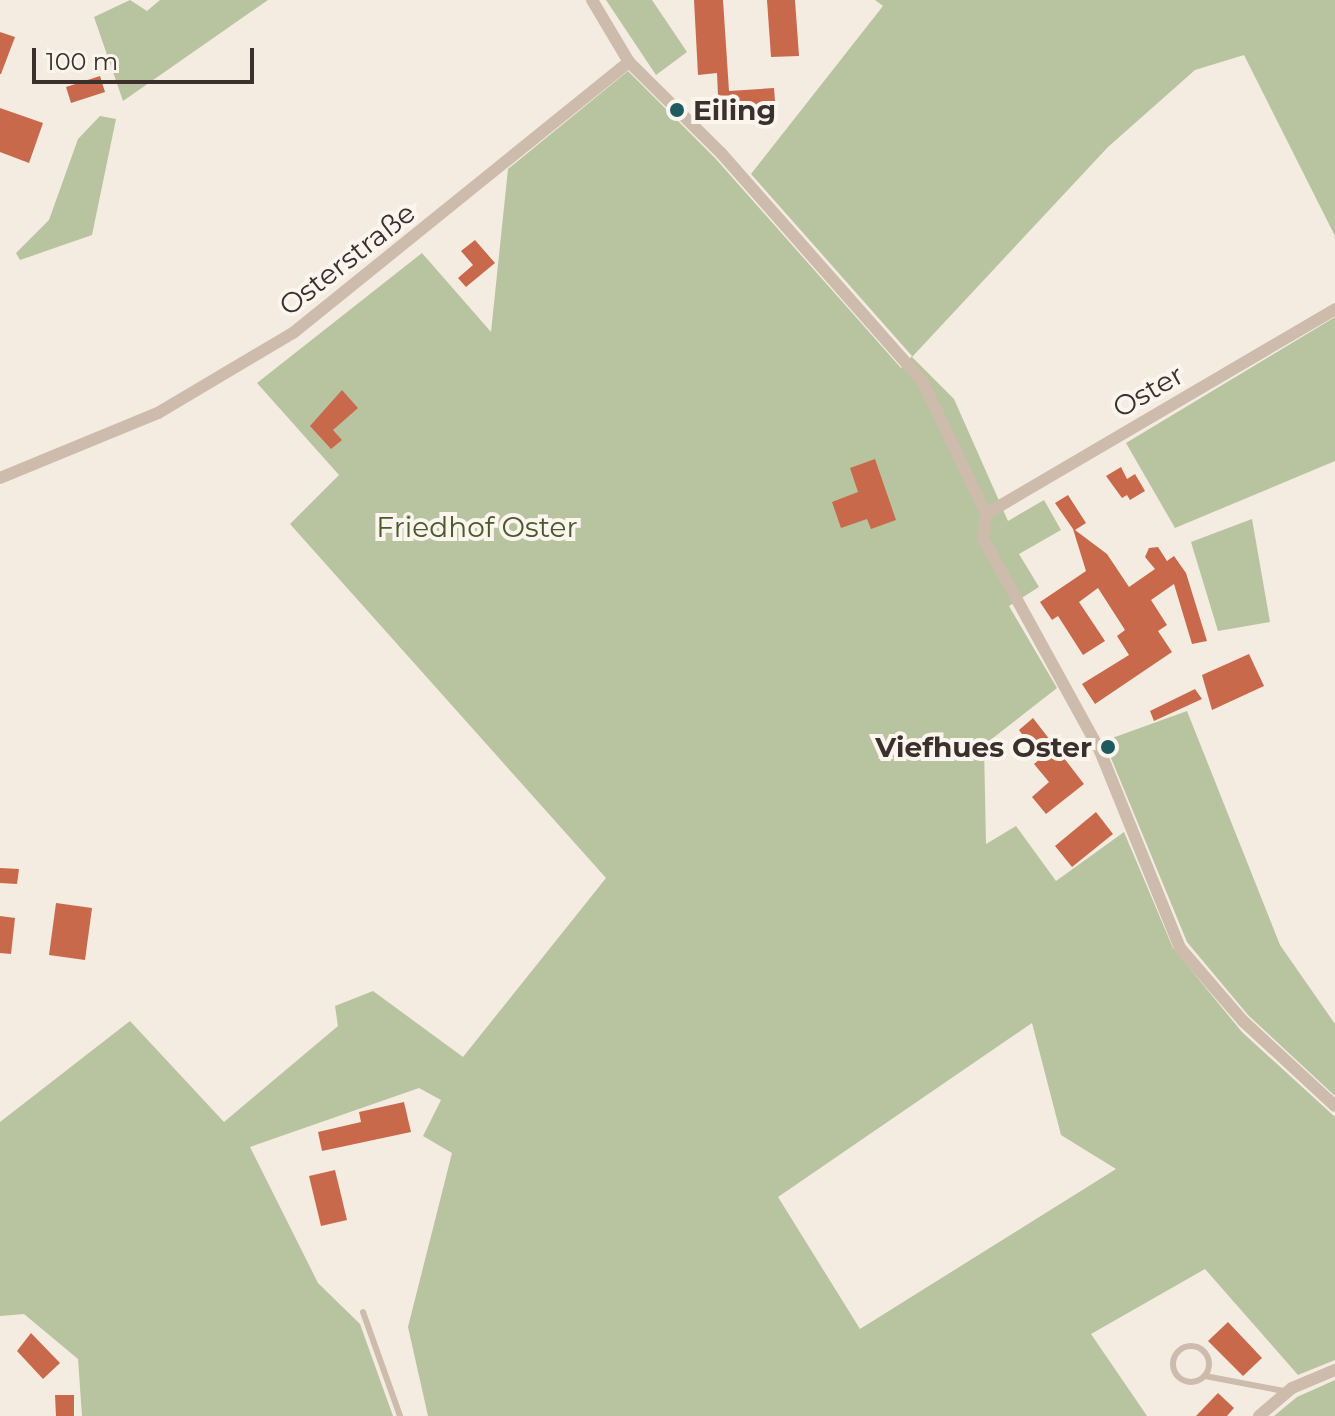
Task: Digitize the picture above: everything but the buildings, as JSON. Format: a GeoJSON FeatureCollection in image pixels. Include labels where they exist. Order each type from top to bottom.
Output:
{"type":"FeatureCollection","features":[{"type":"Feature","properties":{"kind":"street"},"geometry":{"type":"LineString","coordinates":[[592,0],[629,62],[721,153],[923,382],[986,514],[983,538],[1100,751],[1180,948],[1243,1021],[1335,1106]]}},
{"type":"Feature","properties":{"kind":"street","name":"Osterstraße"},"geometry":{"type":"LineString","coordinates":[[0,478],[158,413],[293,333],[629,62]]}},
{"type":"Feature","properties":{"kind":"street","name":"Oster"},"geometry":{"type":"LineString","coordinates":[[986,514],[1335,309]]}},
{"type":"Feature","properties":{"kind":"street"},"geometry":{"type":"LineString","coordinates":[[1259,1416],[1288,1392],[1335,1370]]}},
{"type":"Feature","properties":{"kind":"lane"},"geometry":{"type":"LineString","coordinates":[[363,1312],[400,1416]]}},
{"type":"Feature","properties":{"kind":"lane"},"geometry":{"type":"LineString","coordinates":[[1205,1376],[1209,1359],[1202,1349],[1185,1347],[1176,1354],[1173,1366],[1178,1377],[1189,1383],[1205,1376],[1288,1392]]}},
{"type":"Feature","properties":{"kind":"green space"},"geometry":{"type":"Polygon","coordinates":[[[130,0],[147,11],[160,0],[268,0],[123,101],[94,17],[130,0]]]}},
{"type":"Feature","properties":{"kind":"green space"},"geometry":{"type":"Polygon","coordinates":[[[606,0],[652,0],[687,52],[656,75],[606,0]]]}},
{"type":"Feature","properties":{"kind":"green space","name":"Friedhof Oster"},"geometry":{"type":"Polygon","coordinates":[[[875,0],[1335,0],[1335,236],[1244,55],[1195,70],[1108,147],[912,357],[954,399],[1008,521],[1044,500],[1061,530],[1019,554],[1039,587],[1009,606],[1057,688],[984,745],[986,844],[1016,826],[1056,881],[1124,832],[1173,948],[1242,1032],[1335,1117],[1335,1360],[1298,1375],[1205,1269],[1091,1334],[1147,1416],[428,1416],[408,1327],[452,1153],[423,1136],[441,1100],[419,1088],[250,1147],[318,1283],[360,1324],[393,1416],[82,1416],[78,1359],[24,1314],[0,1316],[0,1122],[130,1021],[224,1122],[338,1026],[335,1006],[373,991],[463,1057],[606,878],[290,524],[339,475],[257,383],[422,253],[491,332],[508,169],[628,71],[715,158],[901,368],[912,356],[751,174],[883,6],[875,0]],[[1032,1023],[778,1197],[860,1329],[1116,1169],[1061,1135],[1032,1023]]]}},
{"type":"Feature","properties":{"kind":"green space"},"geometry":{"type":"Polygon","coordinates":[[[100,116],[116,119],[92,235],[20,260],[16,253],[49,220],[78,139],[100,116]]]}},
{"type":"Feature","properties":{"kind":"green space"},"geometry":{"type":"Polygon","coordinates":[[[1335,317],[1335,461],[1175,528],[1126,443],[1335,317]]]}},
{"type":"Feature","properties":{"kind":"green space"},"geometry":{"type":"Polygon","coordinates":[[[1252,519],[1270,622],[1218,631],[1191,542],[1252,519]]]}},
{"type":"Feature","properties":{"kind":"green space"},"geometry":{"type":"Polygon","coordinates":[[[1187,711],[1280,945],[1335,1024],[1335,1096],[1248,1015],[1187,942],[1104,741],[1187,711]]]}},
{"type":"Feature","properties":{"kind":"green space"},"geometry":{"type":"Polygon","coordinates":[[[1335,1380],[1335,1416],[1274,1416],[1297,1397],[1335,1380]]]}},
{"type":"Feature","properties":{"kind":"place","name":"Eiling"},"geometry":{"type":"Point","coordinates":[677,110]}},
{"type":"Feature","properties":{"kind":"place","name":"Viefhues Oster"},"geometry":{"type":"Point","coordinates":[1108,747]}}]}
